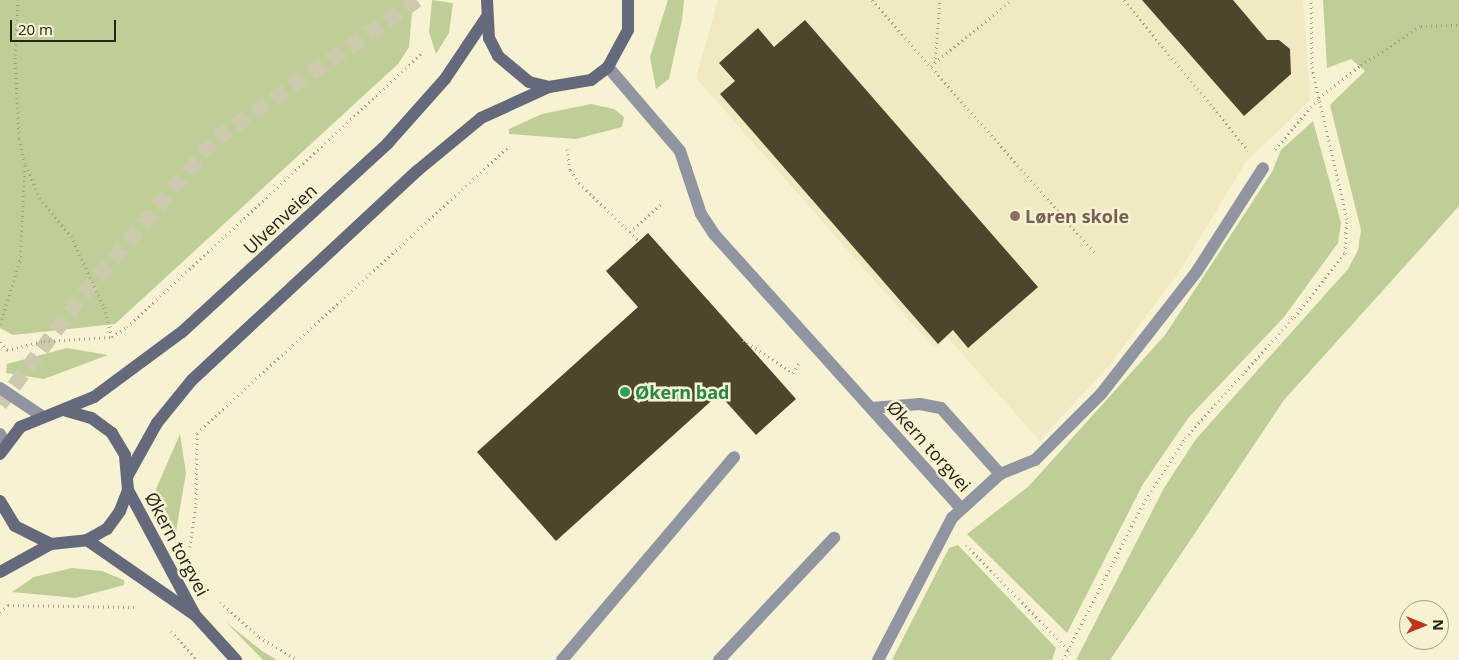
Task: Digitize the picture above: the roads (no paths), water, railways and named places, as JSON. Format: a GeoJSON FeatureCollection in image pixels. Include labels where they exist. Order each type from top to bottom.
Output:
{"type":"FeatureCollection","features":[{"type":"Feature","properties":{"kind":"main road"},"geometry":{"type":"LineString","coordinates":[[487,0],[486,18],[492,44],[512,71],[549,87],[570,87],[608,67],[628,30],[631,3]]}},
{"type":"Feature","properties":{"kind":"main road","name":"Ulvenveien"},"geometry":{"type":"LineString","coordinates":[[2,444],[20,426],[40,415],[66,411],[163,349],[388,144],[445,79],[486,18]]}},
{"type":"Feature","properties":{"kind":"main road","name":"Ulvenveien"},"geometry":{"type":"LineString","coordinates":[[128,475],[158,423],[192,380],[417,171],[481,118],[549,87]]}},
{"type":"Feature","properties":{"kind":"main road","name":"Ulvenveien"},"geometry":{"type":"LineString","coordinates":[[66,411],[91,418],[112,433],[125,455],[128,490]]}},
{"type":"Feature","properties":{"kind":"main road"},"geometry":{"type":"LineString","coordinates":[[0,572],[51,544],[87,540],[106,528],[128,490]]}},
{"type":"Feature","properties":{"kind":"main road","name":"Økern torgvei"},"geometry":{"type":"LineString","coordinates":[[128,490],[195,615]]}},
{"type":"Feature","properties":{"kind":"main road"},"geometry":{"type":"LineString","coordinates":[[0,501],[15,526],[51,544]]}},
{"type":"Feature","properties":{"kind":"main road","name":"Økern torgvei"},"geometry":{"type":"LineString","coordinates":[[87,540],[195,615],[236,660]]}},
{"type":"Feature","properties":{"kind":"street","name":"Økern torgvei"},"geometry":{"type":"LineString","coordinates":[[608,67],[680,151],[710,229],[960,507],[1000,474],[941,408],[920,404],[872,408]]}},
{"type":"Feature","properties":{"kind":"street"},"geometry":{"type":"LineString","coordinates":[[1000,474],[1035,460],[1101,394],[1197,271],[1263,168]]}},
{"type":"Feature","properties":{"kind":"street"},"geometry":{"type":"LineString","coordinates":[[0,388],[40,415]]}},
{"type":"Feature","properties":{"kind":"street"},"geometry":{"type":"LineString","coordinates":[[562,660],[734,458]]}},
{"type":"Feature","properties":{"kind":"street"},"geometry":{"type":"LineString","coordinates":[[878,660],[950,522],[960,507]]}},
{"type":"Feature","properties":{"kind":"street"},"geometry":{"type":"LineString","coordinates":[[718,660],[834,538]]}},
{"type":"Feature","properties":{"kind":"tunnel"},"geometry":{"type":"LineString","coordinates":[[0,404],[83,294],[216,138],[417,0]]}},
{"type":"Feature","properties":{"kind":"place","name":"Løren skole"},"geometry":{"type":"Point","coordinates":[1015,216]}},
{"type":"Feature","properties":{"kind":"place","name":"Økern bad"},"geometry":{"type":"Point","coordinates":[625,392]}}]}
